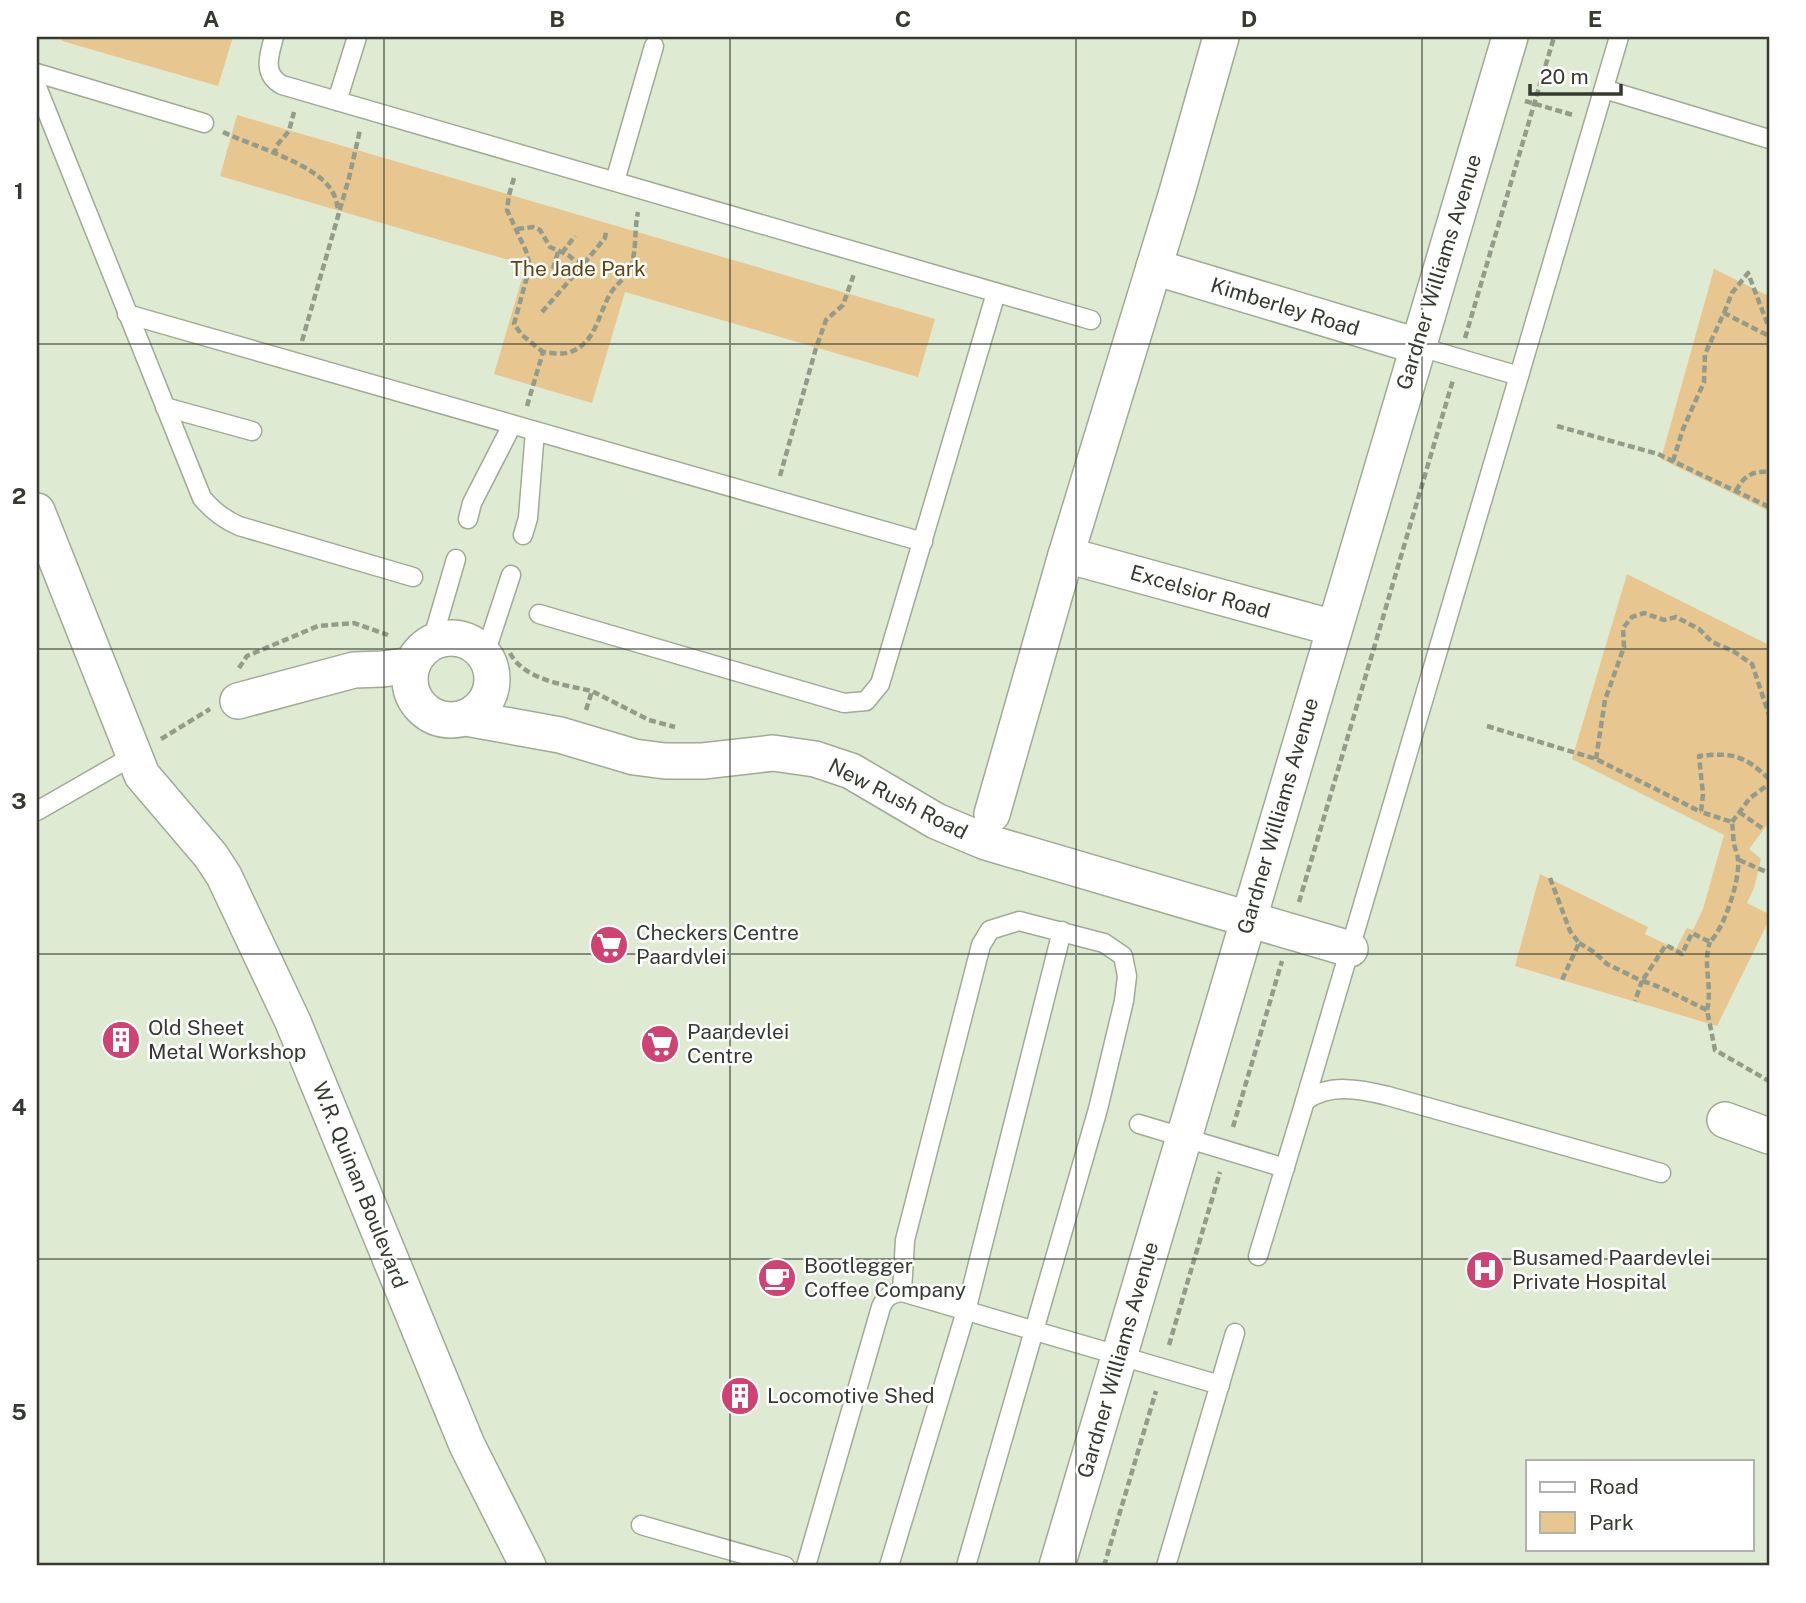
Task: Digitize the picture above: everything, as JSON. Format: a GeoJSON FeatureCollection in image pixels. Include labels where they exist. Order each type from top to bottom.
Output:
{"type":"FeatureCollection","features":[{"type":"Feature","properties":{"kind":"street"},"geometry":{"type":"LineString","coordinates":[[992,814],[1220,37]]}},
{"type":"Feature","properties":{"kind":"street","name":"Gardner Williams Avenue"},"geometry":{"type":"LineString","coordinates":[[1057,1566],[1503,47]]}},
{"type":"Feature","properties":{"kind":"street","name":"Kimberley Road"},"geometry":{"type":"LineString","coordinates":[[1154,267],[1417,345]]}},
{"type":"Feature","properties":{"kind":"street","name":"W.R. Quinan Boulevard"},"geometry":{"type":"LineString","coordinates":[[37,511],[133,756],[151,788],[211,856],[224,876],[293,1021],[467,1445],[528,1566]]}},
{"type":"Feature","properties":{"kind":"street","name":"Excelsior Road"},"geometry":{"type":"LineString","coordinates":[[1066,555],[1334,628]]}},
{"type":"Feature","properties":{"kind":"street","name":"New Rush Road"},"geometry":{"type":"LineString","coordinates":[[225,704],[354,670],[383,669],[455,638],[497,648]]}},
{"type":"Feature","properties":{"kind":"street"},"geometry":{"type":"LineString","coordinates":[[466,718],[478,711],[487,701],[492,688],[497,648]]}},
{"type":"Feature","properties":{"kind":"street"},"geometry":{"type":"LineString","coordinates":[[418,704],[410,679],[422,653]]}},
{"type":"Feature","properties":{"kind":"street","name":"New Rush Road"},"geometry":{"type":"LineString","coordinates":[[319,679],[388,693],[418,704],[427,713],[440,719],[466,718],[560,735],[634,757],[665,761],[703,761],[773,753],[831,763],[860,775],[885,793],[936,821],[986,842],[1350,949]]}},
{"type":"Feature","properties":{"kind":"street","name":"New Rush Road"},"geometry":{"type":"LineString","coordinates":[[492,688],[560,735]]}},
{"type":"Feature","properties":{"kind":"street"},"geometry":{"type":"LineString","coordinates":[[1725,1120],[1769,1136]]}},
{"type":"Feature","properties":{"kind":"lane"},"geometry":{"type":"LineString","coordinates":[[274,37],[268,68],[271,76],[282,85],[1091,320]]}},
{"type":"Feature","properties":{"kind":"lane"},"geometry":{"type":"LineString","coordinates":[[337,101],[357,37]]}},
{"type":"Feature","properties":{"kind":"lane"},"geometry":{"type":"LineString","coordinates":[[1258,1256],[1619,37]]}},
{"type":"Feature","properties":{"kind":"lane"},"geometry":{"type":"LineString","coordinates":[[615,181],[654,46]]}},
{"type":"Feature","properties":{"kind":"lane"},"geometry":{"type":"LineString","coordinates":[[37,73],[204,123]]}},
{"type":"Feature","properties":{"kind":"lane"},"geometry":{"type":"LineString","coordinates":[[37,87],[202,498],[212,511],[225,520],[414,577]]}},
{"type":"Feature","properties":{"kind":"lane"},"geometry":{"type":"LineString","coordinates":[[1604,89],[1769,139]]}},
{"type":"Feature","properties":{"kind":"lane"},"geometry":{"type":"LineString","coordinates":[[538,614],[844,703],[866,701],[880,684],[996,292]]}},
{"type":"Feature","properties":{"kind":"lane"},"geometry":{"type":"LineString","coordinates":[[127,314],[923,542]]}},
{"type":"Feature","properties":{"kind":"lane"},"geometry":{"type":"LineString","coordinates":[[1417,345],[1519,376]]}},
{"type":"Feature","properties":{"kind":"lane"},"geometry":{"type":"LineString","coordinates":[[165,407],[252,430]]}},
{"type":"Feature","properties":{"kind":"lane"},"geometry":{"type":"LineString","coordinates":[[468,519],[472,503],[523,428]]}},
{"type":"Feature","properties":{"kind":"lane"},"geometry":{"type":"LineString","coordinates":[[523,428],[528,519],[523,535]]}},
{"type":"Feature","properties":{"kind":"lane"},"geometry":{"type":"LineString","coordinates":[[422,653],[456,559]]}},
{"type":"Feature","properties":{"kind":"lane"},"geometry":{"type":"LineString","coordinates":[[497,648],[511,575]]}},
{"type":"Feature","properties":{"kind":"lane"},"geometry":{"type":"LineString","coordinates":[[37,811],[133,756]]}},
{"type":"Feature","properties":{"kind":"lane"},"geometry":{"type":"LineString","coordinates":[[902,1292],[905,1240],[981,945],[990,930],[1019,921],[1104,943],[1123,956],[1127,976],[1124,1001],[1098,1109],[1036,1331],[966,1566]]}},
{"type":"Feature","properties":{"kind":"lane"},"geometry":{"type":"LineString","coordinates":[[889,1566],[966,1311],[1062,931]]}},
{"type":"Feature","properties":{"kind":"lane"},"geometry":{"type":"LineString","coordinates":[[1305,1101],[1316,1093],[1361,1089],[1661,1173]]}},
{"type":"Feature","properties":{"kind":"lane"},"geometry":{"type":"LineString","coordinates":[[1139,1124],[1285,1168]]}},
{"type":"Feature","properties":{"kind":"lane"},"geometry":{"type":"LineString","coordinates":[[806,1566],[881,1307],[888,1297],[902,1292],[1220,1385]]}},
{"type":"Feature","properties":{"kind":"lane"},"geometry":{"type":"LineString","coordinates":[[1166,1566],[1235,1333]]}},
{"type":"Feature","properties":{"kind":"lane"},"geometry":{"type":"LineString","coordinates":[[641,1525],[785,1566]]}},
{"type":"Feature","properties":{"kind":"path"},"geometry":{"type":"LineString","coordinates":[[1104,1566],[1554,37]]}},
{"type":"Feature","properties":{"kind":"path"},"geometry":{"type":"LineString","coordinates":[[274,155],[277,145],[289,131],[301,90]]}},
{"type":"Feature","properties":{"kind":"path"},"geometry":{"type":"LineString","coordinates":[[296,363],[367,109]]}},
{"type":"Feature","properties":{"kind":"path"},"geometry":{"type":"LineString","coordinates":[[204,123],[274,155],[303,165],[317,174],[333,191],[339,210]]}},
{"type":"Feature","properties":{"kind":"path"},"geometry":{"type":"LineString","coordinates":[[522,154],[507,210],[530,265],[514,324],[522,335],[542,352],[568,353],[582,345],[599,321],[612,292],[626,278],[636,246],[634,231],[643,189]]}},
{"type":"Feature","properties":{"kind":"path"},"geometry":{"type":"LineString","coordinates":[[517,229],[533,227],[540,230],[550,247],[582,266]]}},
{"type":"Feature","properties":{"kind":"path"},"geometry":{"type":"LineString","coordinates":[[542,312],[605,239],[606,230]]}},
{"type":"Feature","properties":{"kind":"path"},"geometry":{"type":"LineString","coordinates":[[553,269],[560,252],[575,236]]}},
{"type":"Feature","properties":{"kind":"path"},"geometry":{"type":"LineString","coordinates":[[774,500],[816,348],[826,320],[843,305],[860,253]]}},
{"type":"Feature","properties":{"kind":"path"},"geometry":{"type":"LineString","coordinates":[[1673,461],[1682,429],[1704,382],[1705,354],[1732,293],[1748,274],[1769,328]]}},
{"type":"Feature","properties":{"kind":"path"},"geometry":{"type":"LineString","coordinates":[[1724,313],[1769,336]]}},
{"type":"Feature","properties":{"kind":"path"},"geometry":{"type":"LineString","coordinates":[[523,428],[542,352]]}},
{"type":"Feature","properties":{"kind":"path"},"geometry":{"type":"LineString","coordinates":[[1557,426],[1658,454],[1769,507]]}},
{"type":"Feature","properties":{"kind":"path"},"geometry":{"type":"LineString","coordinates":[[1736,491],[1748,475],[1757,471],[1769,471]]}},
{"type":"Feature","properties":{"kind":"path"},"geometry":{"type":"LineString","coordinates":[[1596,759],[1605,701],[1624,648],[1622,628],[1632,617],[1644,613],[1664,620],[1676,617],[1752,664],[1769,715]]}},
{"type":"Feature","properties":{"kind":"path"},"geometry":{"type":"LineString","coordinates":[[497,648],[526,670],[551,682],[592,691]]}},
{"type":"Feature","properties":{"kind":"path"},"geometry":{"type":"LineString","coordinates":[[133,756],[225,704]]}},
{"type":"Feature","properties":{"kind":"path"},"geometry":{"type":"LineString","coordinates":[[1487,726],[1596,759],[1700,813],[1732,822]]}},
{"type":"Feature","properties":{"kind":"path"},"geometry":{"type":"LineString","coordinates":[[1700,813],[1703,794],[1699,756],[1740,756],[1753,764],[1769,782],[1750,798],[1732,822],[1738,860],[1731,906],[1705,955],[1710,999],[1707,1010],[1715,1050],[1769,1081]]}},
{"type":"Feature","properties":{"kind":"path"},"geometry":{"type":"LineString","coordinates":[[1739,812],[1762,828]]}},
{"type":"Feature","properties":{"kind":"path"},"geometry":{"type":"LineString","coordinates":[[1738,860],[1769,873]]}},
{"type":"Feature","properties":{"kind":"path"},"geometry":{"type":"LineString","coordinates":[[1550,878],[1570,931],[1579,943],[1613,968],[1632,974],[1656,987],[1667,989],[1707,1010]]}},
{"type":"Feature","properties":{"kind":"path"},"geometry":{"type":"LineString","coordinates":[[1635,1001],[1642,981],[1666,945],[1682,954],[1692,933],[1710,942]]}},
{"type":"Feature","properties":{"kind":"path"},"geometry":{"type":"LineString","coordinates":[[1563,980],[1570,958],[1579,943]]}},
{"type":"Feature","properties":{"kind":"green space"},"geometry":{"type":"Polygon","coordinates":[[[60,37],[233,37],[218,86],[62,41],[60,37]]]}},
{"type":"Feature","properties":{"kind":"green space","name":"The Jade Park"},"geometry":{"type":"Polygon","coordinates":[[[237,115],[935,319],[918,377],[625,292],[592,403],[494,374],[526,265],[220,176],[237,115]]]}},
{"type":"Feature","properties":{"kind":"green space"},"geometry":{"type":"Polygon","coordinates":[[[1714,269],[1769,296],[1769,511],[1661,459],[1714,269]]]}},
{"type":"Feature","properties":{"kind":"green space"},"geometry":{"type":"Polygon","coordinates":[[[1627,574],[1769,645],[1769,826],[1767,825],[1749,849],[1761,859],[1754,888],[1747,903],[1769,914],[1769,920],[1717,1026],[1515,966],[1540,874],[1648,927],[1645,934],[1676,949],[1687,928],[1693,930],[1703,909],[1724,835],[1572,759],[1627,574]]]}},
{"type":"Feature","properties":{"kind":"place","name":"Checkers Centre Paardvlei"},"geometry":{"type":"Point","coordinates":[609,945]}},
{"type":"Feature","properties":{"kind":"place","name":"Old Sheet Metal Workshop"},"geometry":{"type":"Point","coordinates":[121,1040]}},
{"type":"Feature","properties":{"kind":"place","name":"Paardevlei Centre"},"geometry":{"type":"Point","coordinates":[660,1044]}},
{"type":"Feature","properties":{"kind":"place","name":"Busamed Paardevlei Private Hospital"},"geometry":{"type":"Point","coordinates":[1485,1270]}},
{"type":"Feature","properties":{"kind":"place","name":"Bootlegger Coffee Company"},"geometry":{"type":"Point","coordinates":[777,1278]}},
{"type":"Feature","properties":{"kind":"place","name":"Locomotive Shed"},"geometry":{"type":"Point","coordinates":[740,1396]}}]}
